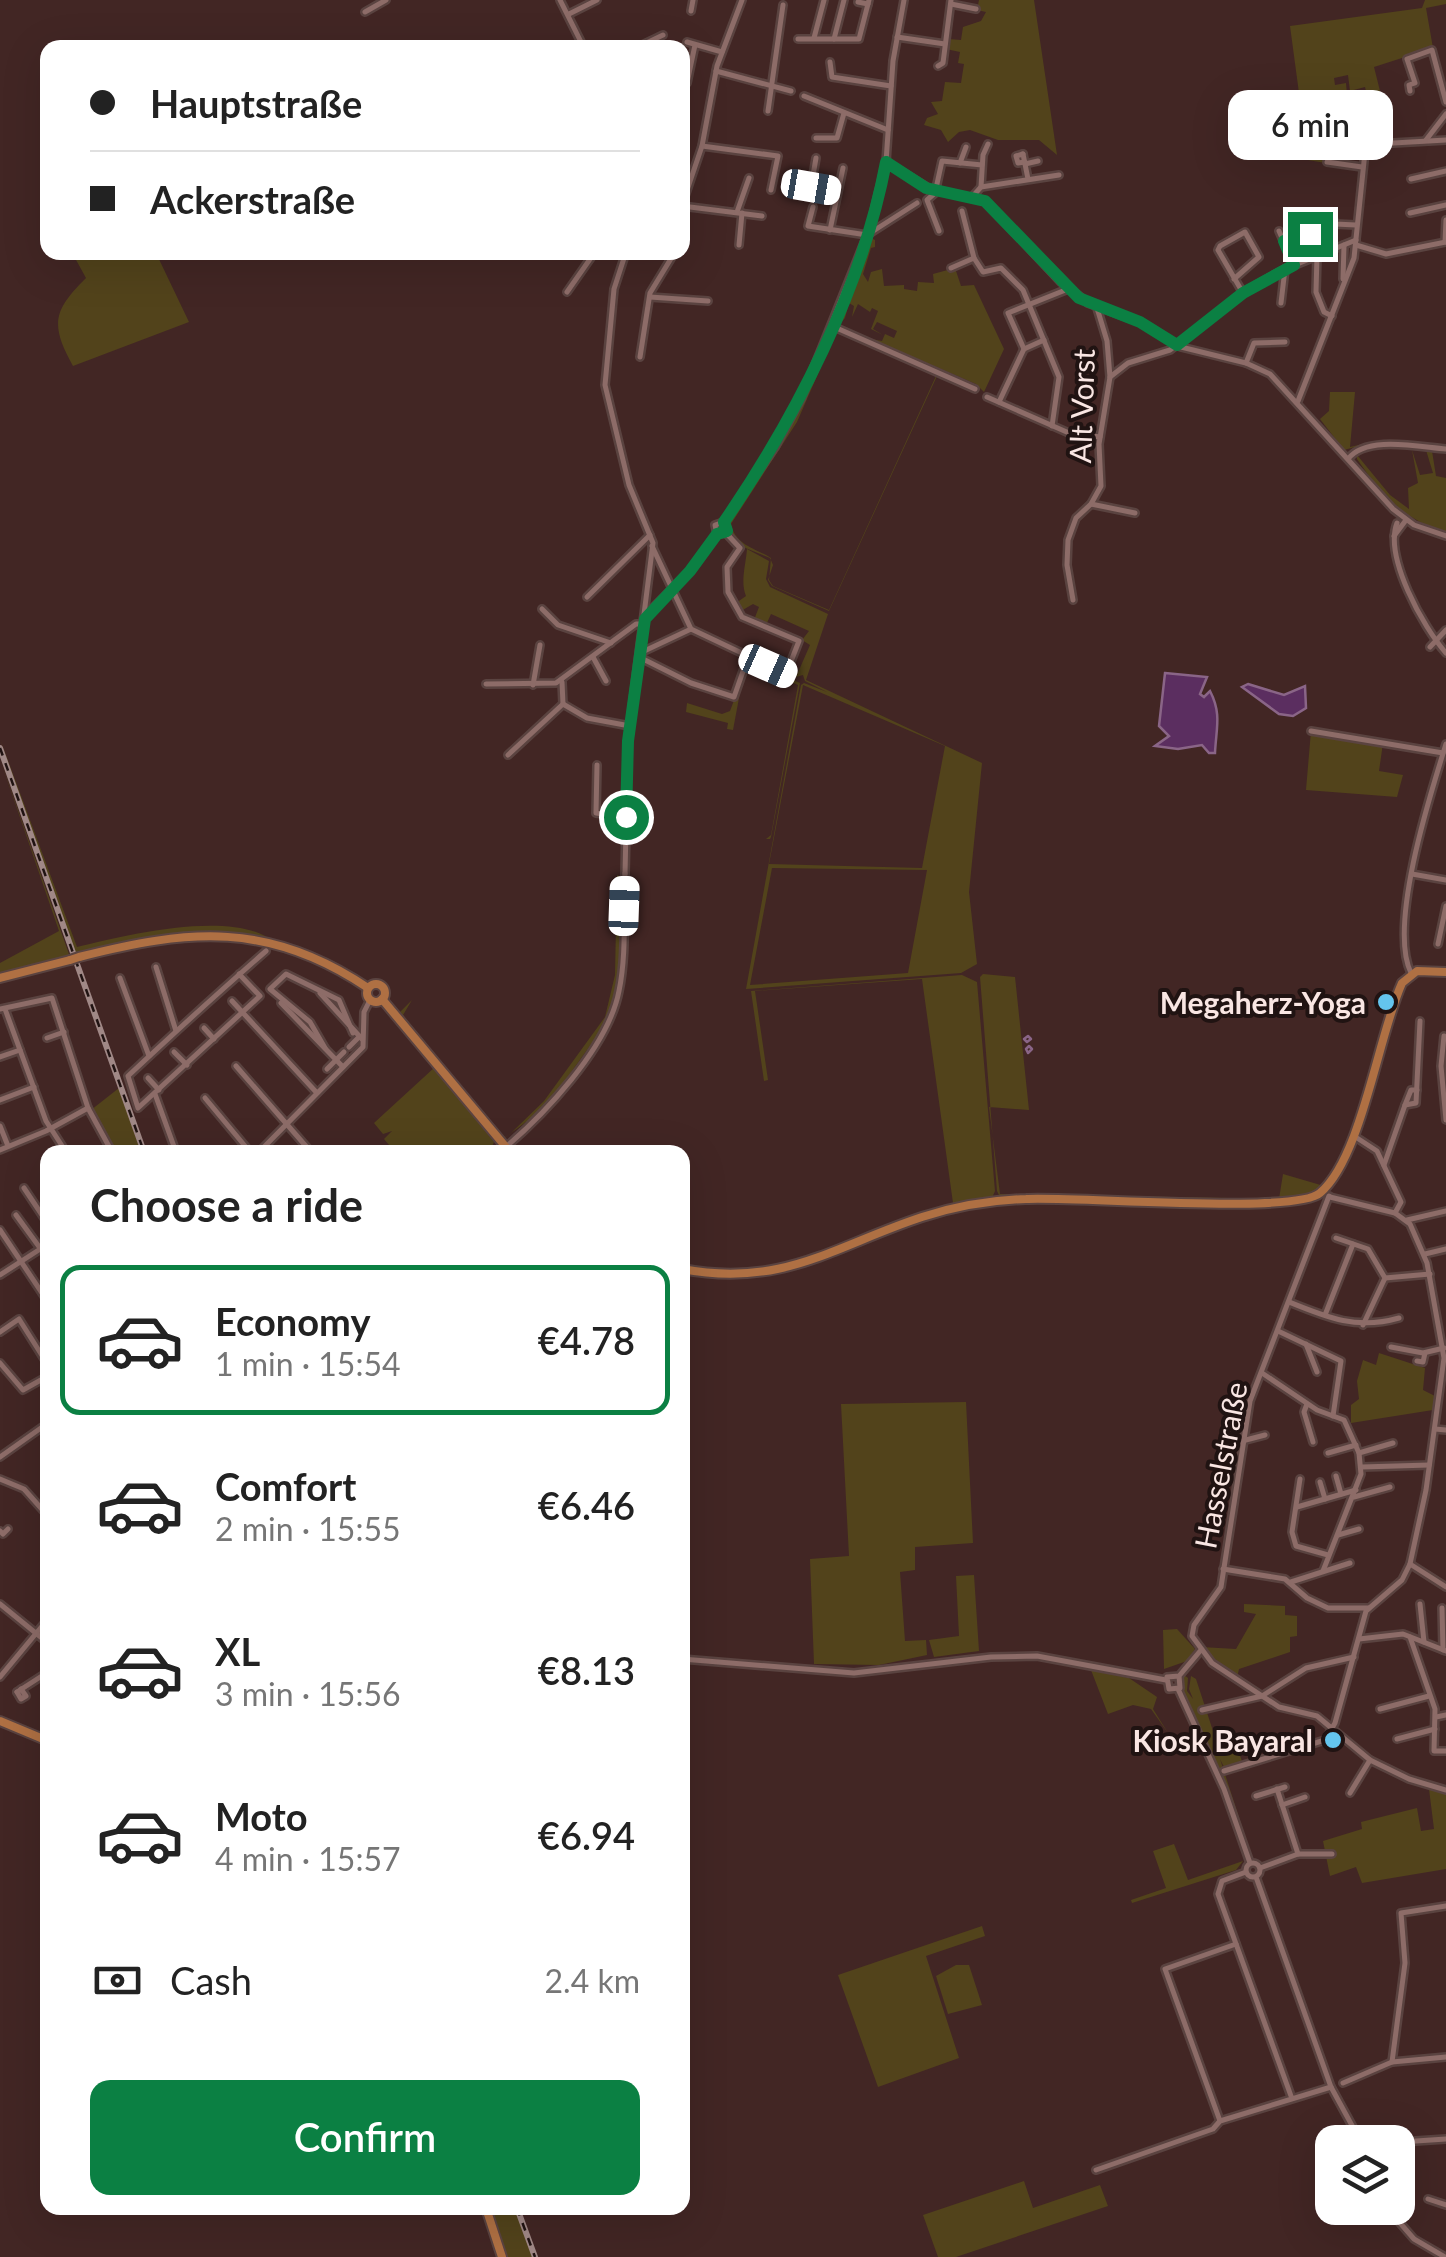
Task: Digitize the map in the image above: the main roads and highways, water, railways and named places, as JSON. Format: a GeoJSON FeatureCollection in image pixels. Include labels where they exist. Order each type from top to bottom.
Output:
{"type":"FeatureCollection","features":[{"type":"Feature","properties":{"kind":"main road"},"geometry":{"type":"LineString","coordinates":[[0,978],[168,936],[233,935],[302,952],[368,988],[382,986],[382,1000]]}},
{"type":"Feature","properties":{"kind":"main road"},"geometry":{"type":"LineString","coordinates":[[690,1269],[737,1274],[797,1266],[921,1217],[997,1201],[1285,1202],[1325,1194],[1353,1136],[1399,989],[1412,973],[1446,972]]}},
{"type":"Feature","properties":{"kind":"main road"},"geometry":{"type":"LineString","coordinates":[[368,988],[370,1000],[382,1000]]}},
{"type":"Feature","properties":{"kind":"main road"},"geometry":{"type":"LineString","coordinates":[[382,1000],[500,1145]]}},
{"type":"Feature","properties":{"kind":"main road"},"geometry":{"type":"LineString","coordinates":[[0,1721],[40,1738]]}},
{"type":"Feature","properties":{"kind":"main road"},"geometry":{"type":"LineString","coordinates":[[488,2215],[502,2257]]}},
{"type":"Feature","properties":{"kind":"waterway"},"geometry":{"type":"LineString","coordinates":[[1028,1036],[1031,1039],[1027,1042],[1024,1039],[1028,1036]]}},
{"type":"Feature","properties":{"kind":"waterway"},"geometry":{"type":"LineString","coordinates":[[1029,1046],[1032,1049],[1028,1053],[1026,1049],[1029,1046]]}},
{"type":"Feature","properties":{"kind":"railway"},"geometry":{"type":"LineString","coordinates":[[0,748],[142,1145]]}},
{"type":"Feature","properties":{"kind":"railway"},"geometry":{"type":"LineString","coordinates":[[520,2215],[535,2257]]}},
{"type":"Feature","properties":{"kind":"place","name":"Megaherz-Yoga"},"geometry":{"type":"Point","coordinates":[1386,1002]}},
{"type":"Feature","properties":{"kind":"place","name":"Kiosk Bayaral"},"geometry":{"type":"Point","coordinates":[1333,1740]}}]}
